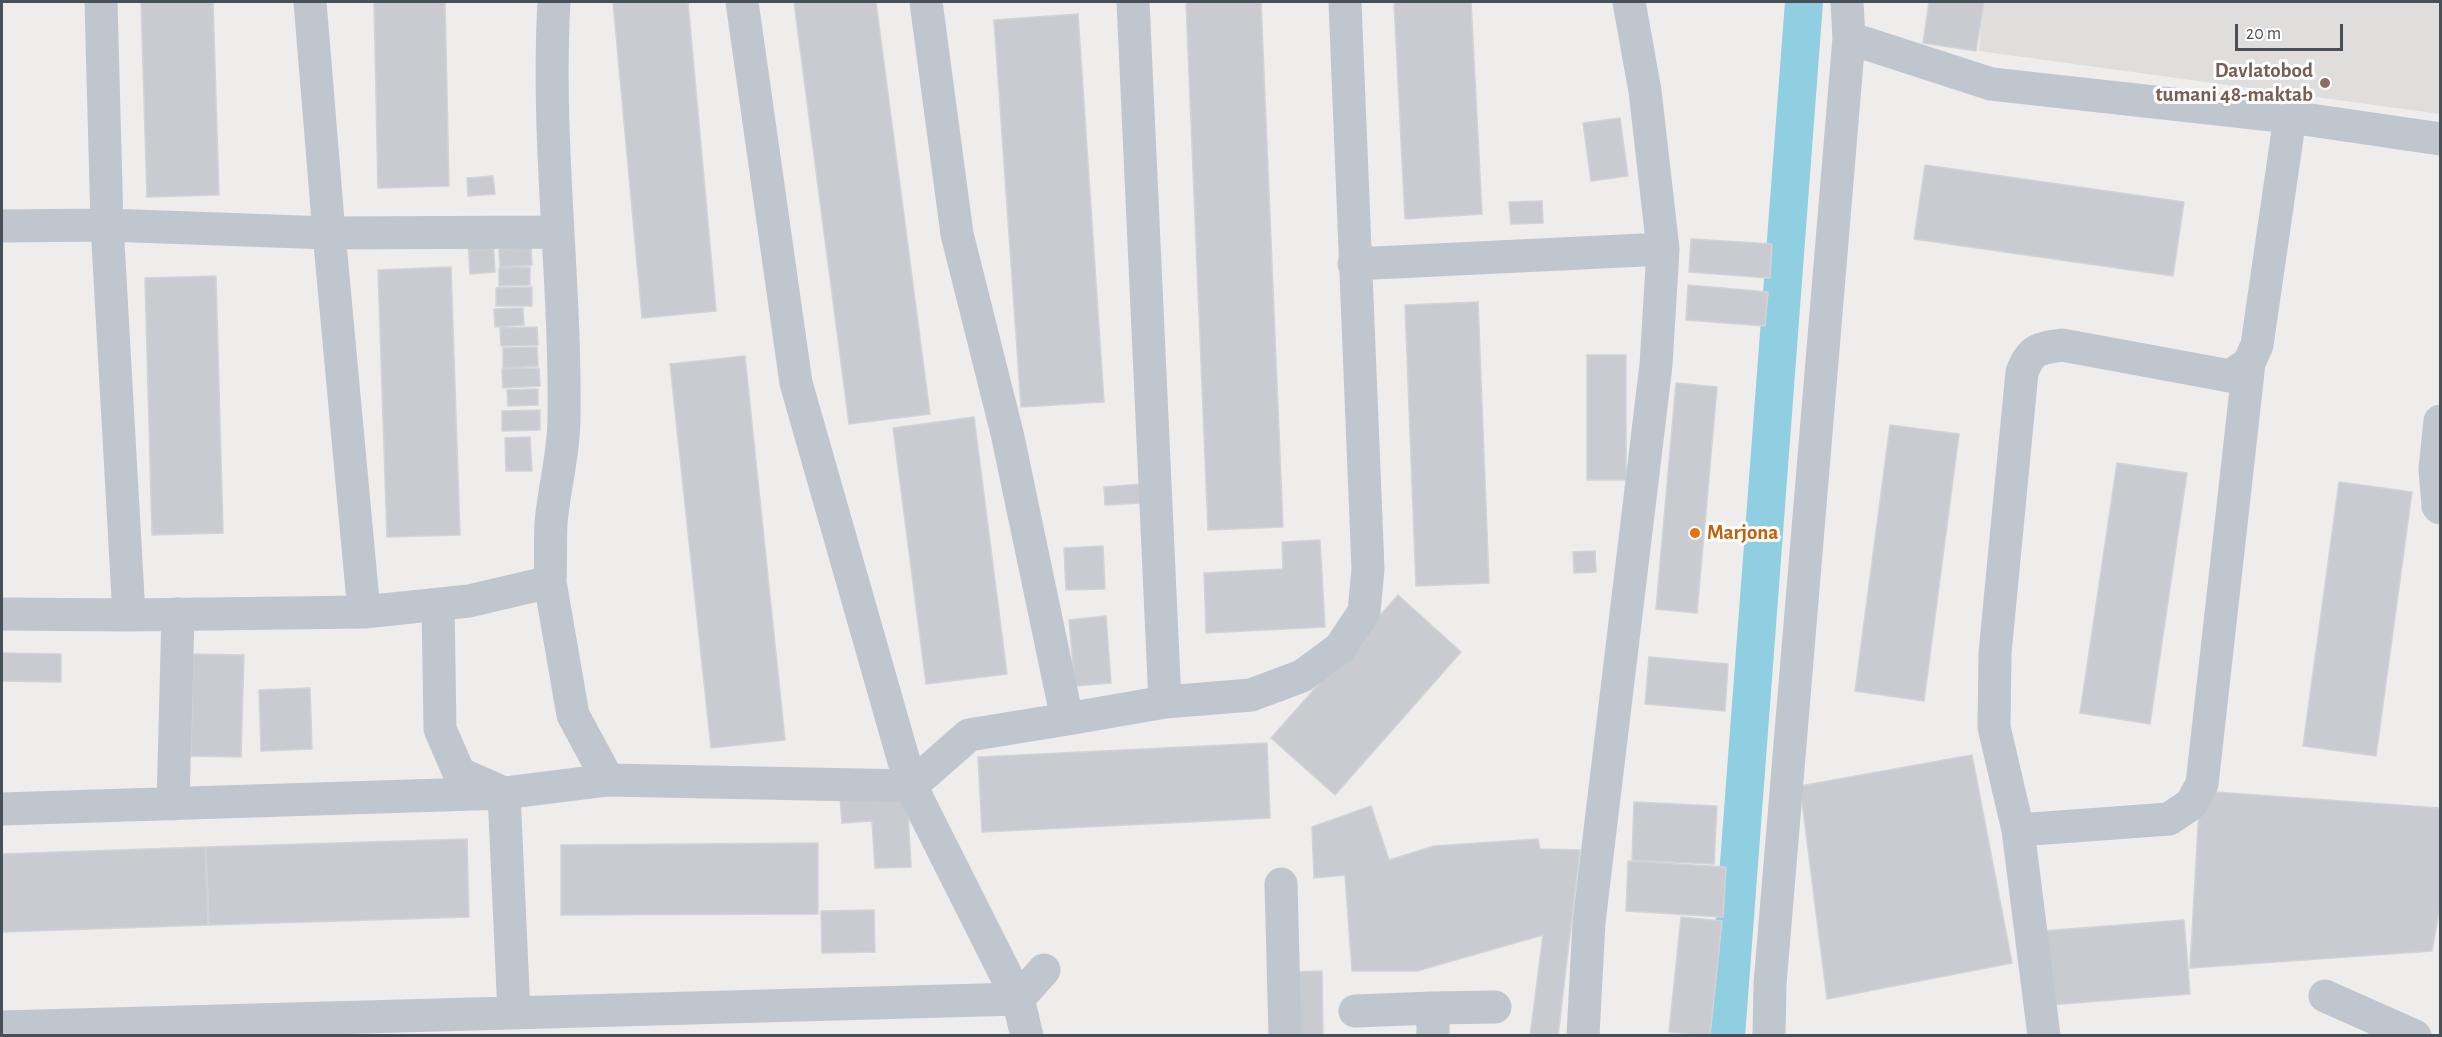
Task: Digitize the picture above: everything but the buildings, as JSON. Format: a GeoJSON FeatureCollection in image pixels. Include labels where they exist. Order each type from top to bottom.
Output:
{"type":"FeatureCollection","features":[{"type":"Feature","properties":{"kind":"street"},"geometry":{"type":"LineString","coordinates":[[101,2],[107,225],[129,615]]}},
{"type":"Feature","properties":{"kind":"street"},"geometry":{"type":"LineString","coordinates":[[310,2],[364,612]]}},
{"type":"Feature","properties":{"kind":"street"},"geometry":{"type":"LineString","coordinates":[[554,2],[552,44],[556,232],[562,292],[564,422],[551,522],[550,582],[573,715],[608,780]]}},
{"type":"Feature","properties":{"kind":"street"},"geometry":{"type":"LineString","coordinates":[[742,2],[796,383],[911,786],[1018,999],[1027,1035]]}},
{"type":"Feature","properties":{"kind":"street"},"geometry":{"type":"LineString","coordinates":[[926,2],[957,234],[1007,434],[1067,718]]}},
{"type":"Feature","properties":{"kind":"street"},"geometry":{"type":"LineString","coordinates":[[1133,2],[1165,702]]}},
{"type":"Feature","properties":{"kind":"street"},"geometry":{"type":"LineString","coordinates":[[2,809],[504,793],[608,780],[911,786],[969,735],[1165,702],[1251,695],[1302,676],[1340,648],[1364,612],[1368,569],[1345,2]]}},
{"type":"Feature","properties":{"kind":"street"},"geometry":{"type":"LineString","coordinates":[[1583,1035],[1589,922],[1656,365],[1663,249],[1645,91],[1629,2]]}},
{"type":"Feature","properties":{"kind":"street"},"geometry":{"type":"LineString","coordinates":[[1769,1035],[1770,984],[1849,39],[1847,2]]}},
{"type":"Feature","properties":{"kind":"street"},"geometry":{"type":"LineString","coordinates":[[1849,39],[1991,84],[2290,117],[2440,139]]}},
{"type":"Feature","properties":{"kind":"street"},"geometry":{"type":"LineString","coordinates":[[2018,830],[2169,819],[2190,804],[2202,784],[2249,363],[2257,345],[2290,117]]}},
{"type":"Feature","properties":{"kind":"street"},"geometry":{"type":"LineString","coordinates":[[2,226],[107,225],[329,233],[556,232]]}},
{"type":"Feature","properties":{"kind":"street"},"geometry":{"type":"LineString","coordinates":[[1354,264],[1663,249]]}},
{"type":"Feature","properties":{"kind":"street"},"geometry":{"type":"LineString","coordinates":[[2044,1035],[2018,830],[1994,727],[1995,653],[2022,372],[2028,359],[2040,348],[2062,345],[2230,376],[2249,363]]}},
{"type":"Feature","properties":{"kind":"street"},"geometry":{"type":"LineString","coordinates":[[2440,422],[2434,469],[2440,508]]}},
{"type":"Feature","properties":{"kind":"street"},"geometry":{"type":"LineString","coordinates":[[2,614],[364,612],[469,601],[550,582]]}},
{"type":"Feature","properties":{"kind":"street"},"geometry":{"type":"LineString","coordinates":[[438,605],[440,729],[459,774],[504,793]]}},
{"type":"Feature","properties":{"kind":"street"},"geometry":{"type":"LineString","coordinates":[[172,804],[178,614]]}},
{"type":"Feature","properties":{"kind":"street"},"geometry":{"type":"LineString","coordinates":[[504,793],[514,1013]]}},
{"type":"Feature","properties":{"kind":"street"},"geometry":{"type":"LineString","coordinates":[[1281,884],[1285,1035]]}},
{"type":"Feature","properties":{"kind":"street"},"geometry":{"type":"LineString","coordinates":[[2,1027],[1018,999],[1044,970]]}},
{"type":"Feature","properties":{"kind":"street"},"geometry":{"type":"LineString","coordinates":[[2325,996],[2415,1035]]}},
{"type":"Feature","properties":{"kind":"street"},"geometry":{"type":"LineString","coordinates":[[1355,1011],[1433,1022],[1495,1007]]}},
{"type":"Feature","properties":{"kind":"shaded area","name":"Davlatobod tumani 48-maktab"},"geometry":{"type":"Polygon","coordinates":[[[1983,2],[2440,2],[2440,114],[1979,51],[1983,2]]]}},
{"type":"Feature","properties":{"kind":"waterway"},"geometry":{"type":"LineString","coordinates":[[1726,1036],[1804,2]]}},
{"type":"Feature","properties":{"kind":"place","name":"Davlatobod tumani 48-maktab"},"geometry":{"type":"Point","coordinates":[2325,83]}},
{"type":"Feature","properties":{"kind":"place","name":"Marjona"},"geometry":{"type":"Point","coordinates":[1695,533]}}]}
